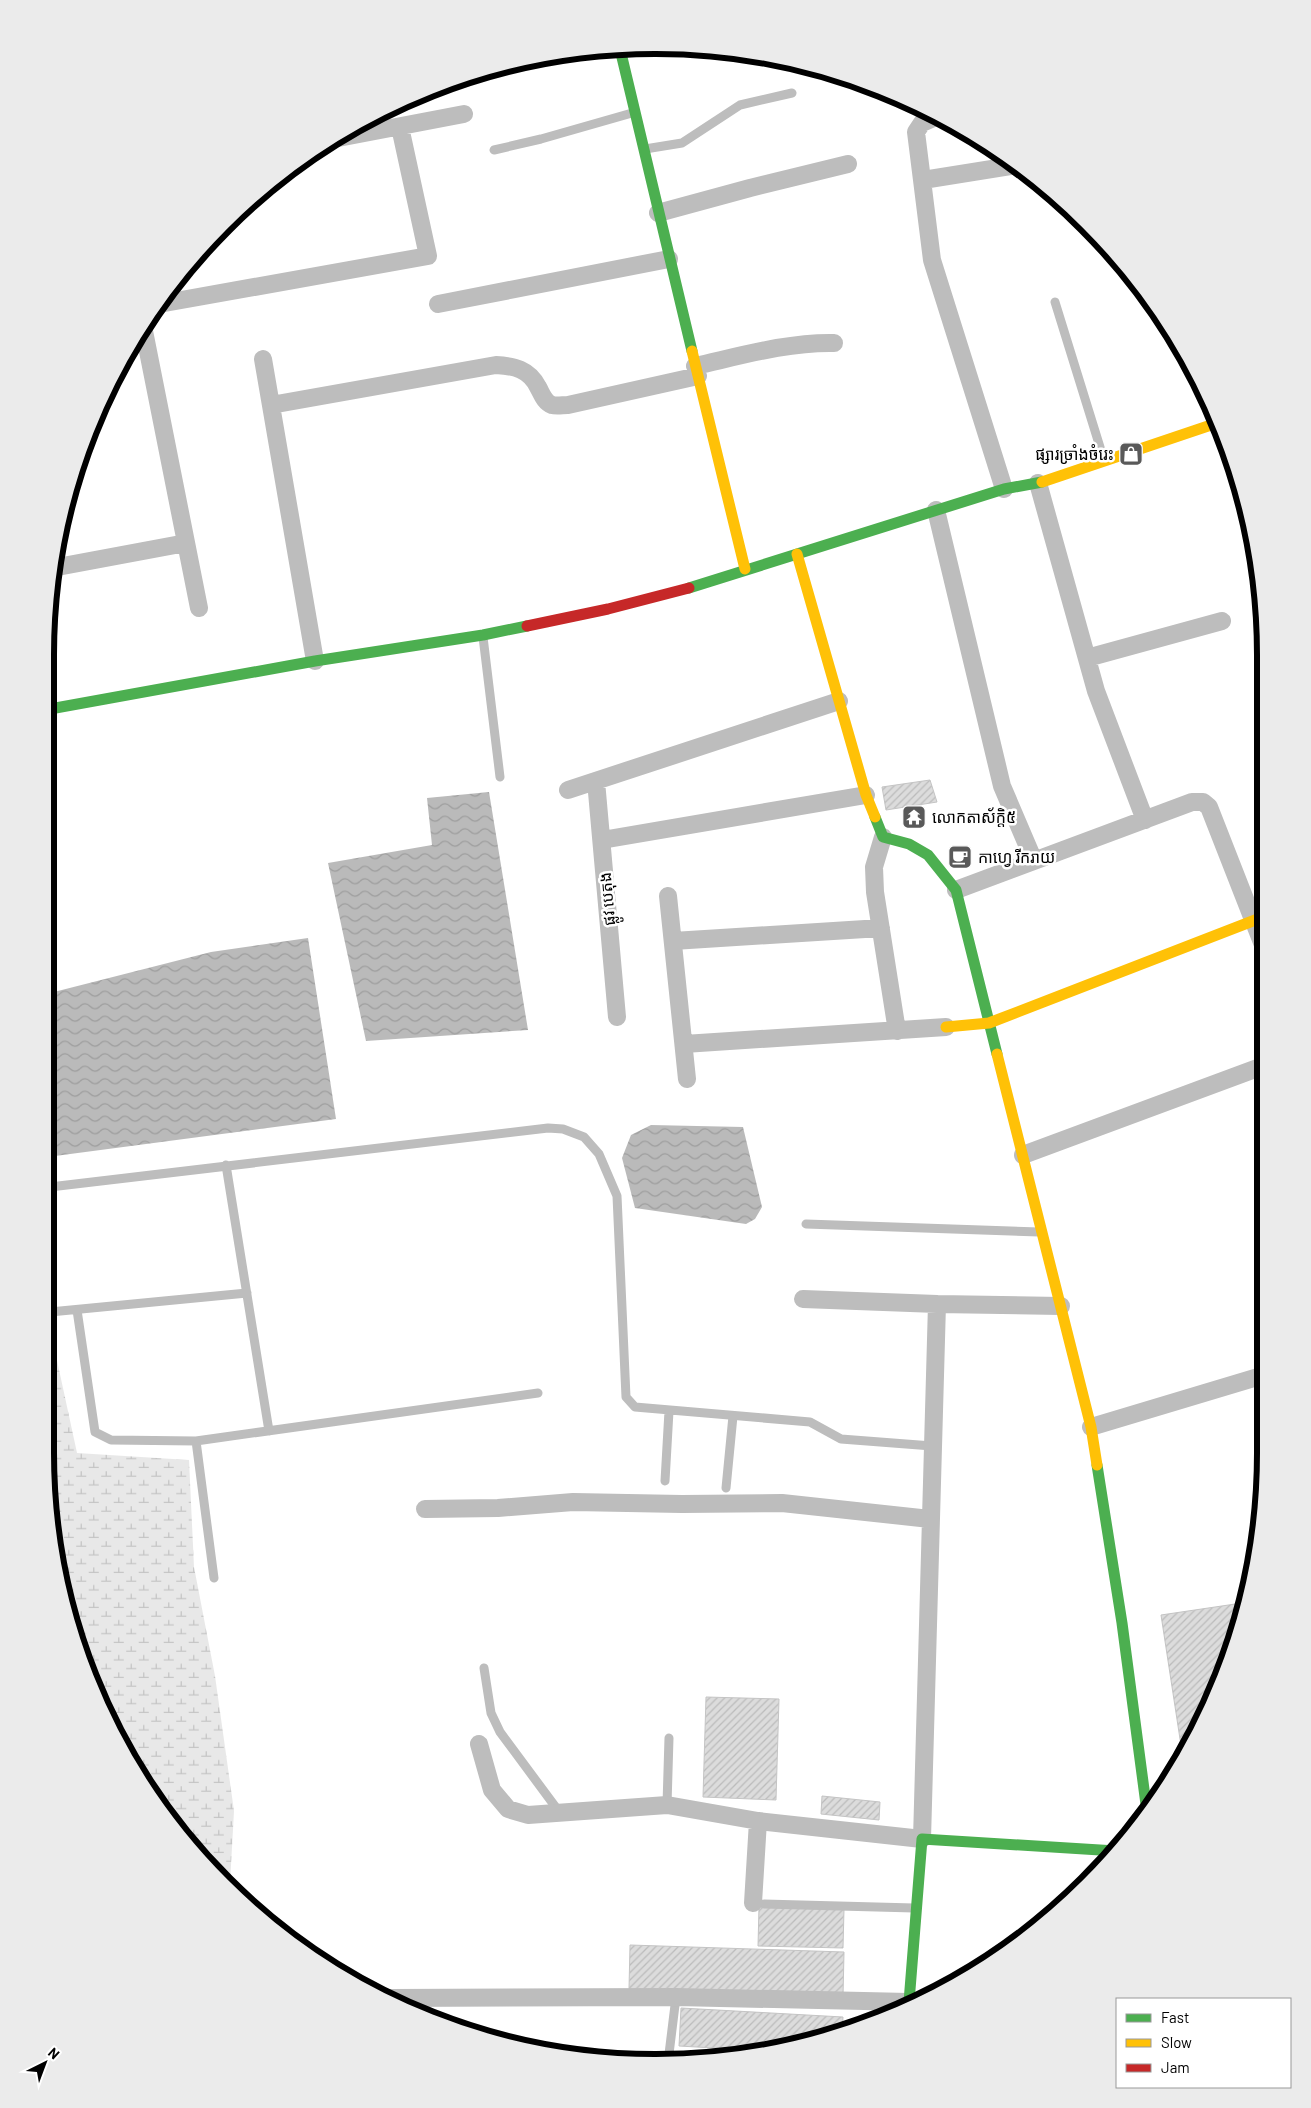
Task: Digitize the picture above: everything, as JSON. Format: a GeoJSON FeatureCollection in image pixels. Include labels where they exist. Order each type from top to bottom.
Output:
{"type":"FeatureCollection","features":[{"type":"Feature","properties":{"kind":"street"},"geometry":{"type":"LineString","coordinates":[[621,55],[642,149],[745,569]]}},
{"type":"Feature","properties":{"kind":"street"},"geometry":{"type":"LineString","coordinates":[[353,135],[464,114]]}},
{"type":"Feature","properties":{"kind":"street"},"geometry":{"type":"LineString","coordinates":[[929,120],[922,123],[916,132],[932,260],[1004,489]]}},
{"type":"Feature","properties":{"kind":"street"},"geometry":{"type":"LineString","coordinates":[[168,302],[428,256],[400,126]]}},
{"type":"Feature","properties":{"kind":"street"},"geometry":{"type":"LineString","coordinates":[[658,214],[750,188],[848,164]]}},
{"type":"Feature","properties":{"kind":"street"},"geometry":{"type":"LineString","coordinates":[[923,180],[1003,165]]}},
{"type":"Feature","properties":{"kind":"street"},"geometry":{"type":"LineString","coordinates":[[438,304],[669,259]]}},
{"type":"Feature","properties":{"kind":"street"},"geometry":{"type":"LineString","coordinates":[[145,337],[199,608]]}},
{"type":"Feature","properties":{"kind":"street"},"geometry":{"type":"LineString","coordinates":[[271,406],[496,365],[513,366],[526,371],[537,385],[543,399],[552,405],[568,405],[791,346],[814,342],[834,343]]}},
{"type":"Feature","properties":{"kind":"street"},"geometry":{"type":"LineString","coordinates":[[264,359],[315,661]]}},
{"type":"Feature","properties":{"kind":"street"},"geometry":{"type":"LineString","coordinates":[[54,708],[315,661],[483,635],[608,609],[681,590],[1004,489],[1038,483],[1211,425]]}},
{"type":"Feature","properties":{"kind":"street"},"geometry":{"type":"LineString","coordinates":[[1038,483],[1096,691],[1144,820]]}},
{"type":"Feature","properties":{"kind":"street"},"geometry":{"type":"LineString","coordinates":[[936,510],[1002,786],[1034,862]]}},
{"type":"Feature","properties":{"kind":"street"},"geometry":{"type":"LineString","coordinates":[[61,566],[186,543]]}},
{"type":"Feature","properties":{"kind":"street"},"geometry":{"type":"LineString","coordinates":[[797,554],[866,795],[882,837],[874,867],[874,892],[897,1031]]}},
{"type":"Feature","properties":{"kind":"street"},"geometry":{"type":"LineString","coordinates":[[1087,658],[1222,622]]}},
{"type":"Feature","properties":{"kind":"street"},"geometry":{"type":"LineString","coordinates":[[568,790],[839,701]]}},
{"type":"Feature","properties":{"kind":"street","name":"ផ្លូវ បេតុង"},"geometry":{"type":"LineString","coordinates":[[596,781],[617,1017]]}},
{"type":"Feature","properties":{"kind":"street"},"geometry":{"type":"LineString","coordinates":[[602,840],[866,795]]}},
{"type":"Feature","properties":{"kind":"street"},"geometry":{"type":"LineString","coordinates":[[956,890],[1192,802],[1203,802],[1209,807],[1257,915]]}},
{"type":"Feature","properties":{"kind":"street"},"geometry":{"type":"LineString","coordinates":[[882,837],[909,844],[928,855],[956,890],[988,1024],[1024,1156],[1091,1427],[1122,1623],[1146,1801]]}},
{"type":"Feature","properties":{"kind":"street"},"geometry":{"type":"LineString","coordinates":[[668,896],[687,1079]]}},
{"type":"Feature","properties":{"kind":"street"},"geometry":{"type":"LineString","coordinates":[[684,1044],[988,1024],[1257,920]]}},
{"type":"Feature","properties":{"kind":"street"},"geometry":{"type":"LineString","coordinates":[[673,941],[881,928]]}},
{"type":"Feature","properties":{"kind":"street"},"geometry":{"type":"LineString","coordinates":[[1024,1156],[1257,1068]]}},
{"type":"Feature","properties":{"kind":"street"},"geometry":{"type":"LineString","coordinates":[[803,1299],[1061,1306]]}},
{"type":"Feature","properties":{"kind":"street"},"geometry":{"type":"LineString","coordinates":[[909,1998],[922,1839],[937,1304]]}},
{"type":"Feature","properties":{"kind":"street"},"geometry":{"type":"LineString","coordinates":[[1091,1427],[1257,1377]]}},
{"type":"Feature","properties":{"kind":"street"},"geometry":{"type":"LineString","coordinates":[[425,1509],[498,1508],[572,1502],[782,1503],[930,1519]]}},
{"type":"Feature","properties":{"kind":"street"},"geometry":{"type":"LineString","coordinates":[[479,1744],[492,1790],[508,1809],[528,1815],[666,1806],[758,1820],[922,1839],[1107,1850]]}},
{"type":"Feature","properties":{"kind":"street"},"geometry":{"type":"LineString","coordinates":[[758,1820],[758,1903]]}},
{"type":"Feature","properties":{"kind":"street"},"geometry":{"type":"LineString","coordinates":[[402,1998],[676,1997],[900,2002]]}},
{"type":"Feature","properties":{"kind":"lane"},"geometry":{"type":"LineString","coordinates":[[642,149],[682,143],[740,105],[792,93]]}},
{"type":"Feature","properties":{"kind":"lane"},"geometry":{"type":"LineString","coordinates":[[494,150],[634,113]]}},
{"type":"Feature","properties":{"kind":"lane"},"geometry":{"type":"LineString","coordinates":[[1055,302],[1104,461]]}},
{"type":"Feature","properties":{"kind":"lane"},"geometry":{"type":"LineString","coordinates":[[483,635],[500,777]]}},
{"type":"Feature","properties":{"kind":"lane"},"geometry":{"type":"LineString","coordinates":[[54,1186],[548,1128],[564,1129],[584,1136],[600,1154],[617,1196],[626,1397],[635,1407],[810,1422],[840,1439],[932,1446]]}},
{"type":"Feature","properties":{"kind":"lane"},"geometry":{"type":"LineString","coordinates":[[226,1165],[270,1431]]}},
{"type":"Feature","properties":{"kind":"lane"},"geometry":{"type":"LineString","coordinates":[[806,1224],[1042,1232]]}},
{"type":"Feature","properties":{"kind":"lane"},"geometry":{"type":"LineString","coordinates":[[54,1312],[247,1293]]}},
{"type":"Feature","properties":{"kind":"lane"},"geometry":{"type":"LineString","coordinates":[[78,1310],[95,1432],[110,1440],[196,1441],[538,1393]]}},
{"type":"Feature","properties":{"kind":"lane"},"geometry":{"type":"LineString","coordinates":[[665,1481],[669,1411]]}},
{"type":"Feature","properties":{"kind":"lane"},"geometry":{"type":"LineString","coordinates":[[726,1488],[733,1416]]}},
{"type":"Feature","properties":{"kind":"lane"},"geometry":{"type":"LineString","coordinates":[[196,1441],[214,1578]]}},
{"type":"Feature","properties":{"kind":"lane"},"geometry":{"type":"LineString","coordinates":[[484,1668],[491,1713],[500,1732],[560,1814]]}},
{"type":"Feature","properties":{"kind":"lane"},"geometry":{"type":"LineString","coordinates":[[666,1806],[669,1738]]}},
{"type":"Feature","properties":{"kind":"lane"},"geometry":{"type":"LineString","coordinates":[[758,1903],[917,1908]]}},
{"type":"Feature","properties":{"kind":"lane"},"geometry":{"type":"LineString","coordinates":[[669,2054],[676,1997]]}},
{"type":"Feature","properties":{"kind":"green space"},"geometry":{"type":"Polygon","coordinates":[[[54,1351],[77,1453],[189,1460],[194,1567],[215,1676],[234,1811],[230,1878],[178,1819],[155,1787],[116,1719],[100,1683],[74,1608],[65,1570],[59,1531],[55,1492],[54,1351]]]}},
{"type":"Feature","properties":{"kind":"water"},"geometry":{"type":"Polygon","coordinates":[[[489,792],[528,1030],[366,1041],[328,863],[432,845],[427,798],[489,792]]]}},
{"type":"Feature","properties":{"kind":"water"},"geometry":{"type":"Polygon","coordinates":[[[308,938],[336,1119],[55,1156],[54,992],[211,952],[308,938]]]}},
{"type":"Feature","properties":{"kind":"water"},"geometry":{"type":"Polygon","coordinates":[[[651,1125],[743,1127],[762,1207],[755,1219],[746,1224],[635,1208],[622,1158],[631,1135],[651,1125]]]}},
{"type":"Feature","properties":{"kind":"building"},"geometry":{"type":"Polygon","coordinates":[[[930,780],[937,802],[886,810],[882,787],[930,780]]]}},
{"type":"Feature","properties":{"kind":"building"},"geometry":{"type":"Polygon","coordinates":[[[1238,1604],[1211,1683],[1181,1745],[1161,1615],[1238,1604]]]}},
{"type":"Feature","properties":{"kind":"building"},"geometry":{"type":"Polygon","coordinates":[[[706,1697],[779,1699],[776,1800],[703,1797],[706,1697]]]}},
{"type":"Feature","properties":{"kind":"building"},"geometry":{"type":"Polygon","coordinates":[[[822,1796],[880,1802],[879,1820],[821,1814],[822,1796]]]}},
{"type":"Feature","properties":{"kind":"building"},"geometry":{"type":"Polygon","coordinates":[[[759,1907],[844,1909],[843,1948],[758,1946],[759,1907]]]}},
{"type":"Feature","properties":{"kind":"building"},"geometry":{"type":"Polygon","coordinates":[[[630,1945],[844,1952],[843,1996],[629,1989],[630,1945]]]}},
{"type":"Feature","properties":{"kind":"building"},"geometry":{"type":"Polygon","coordinates":[[[681,2008],[843,2017],[843,2024],[773,2043],[733,2049],[679,2046],[681,2008]]]}},
{"type":"Feature","properties":{"kind":"traffic: fast"},"geometry":{"type":"LineString","coordinates":[[621,55],[692,351]]}},
{"type":"Feature","properties":{"kind":"traffic: fast"},"geometry":{"type":"LineString","coordinates":[[689,588],[1004,489],[1042,482]]}},
{"type":"Feature","properties":{"kind":"traffic: fast"},"geometry":{"type":"LineString","coordinates":[[54,708],[315,661],[483,635],[527,626]]}},
{"type":"Feature","properties":{"kind":"traffic: fast"},"geometry":{"type":"LineString","coordinates":[[875,817],[883,837],[909,844],[928,855],[956,890],[997,1054]]}},
{"type":"Feature","properties":{"kind":"traffic: fast"},"geometry":{"type":"LineString","coordinates":[[1097,1465],[1122,1623],[1146,1801]]}},
{"type":"Feature","properties":{"kind":"traffic: fast"},"geometry":{"type":"LineString","coordinates":[[909,1998],[922,1839],[1107,1850]]}},
{"type":"Feature","properties":{"kind":"traffic: slow"},"geometry":{"type":"LineString","coordinates":[[692,351],[745,569]]}},
{"type":"Feature","properties":{"kind":"traffic: slow"},"geometry":{"type":"LineString","coordinates":[[1042,482],[1211,425]]}},
{"type":"Feature","properties":{"kind":"traffic: slow"},"geometry":{"type":"LineString","coordinates":[[797,554],[866,795],[875,817]]}},
{"type":"Feature","properties":{"kind":"traffic: slow"},"geometry":{"type":"LineString","coordinates":[[946,1027],[989,1023],[1257,919]]}},
{"type":"Feature","properties":{"kind":"traffic: slow"},"geometry":{"type":"LineString","coordinates":[[997,1054],[1091,1427],[1097,1465]]}},
{"type":"Feature","properties":{"kind":"traffic: jam"},"geometry":{"type":"LineString","coordinates":[[527,626],[608,609],[689,588]]}},
{"type":"Feature","properties":{"kind":"place","name":"ផ្សារច្រាំងចំរេះ"},"geometry":{"type":"Point","coordinates":[1131,454]}},
{"type":"Feature","properties":{"kind":"place","name":"លោកតាស័ក្តិ៥"},"geometry":{"type":"Point","coordinates":[914,817]}},
{"type":"Feature","properties":{"kind":"place","name":"កាហ្វេ រីករាយ"},"geometry":{"type":"Point","coordinates":[960,857]}}]}
